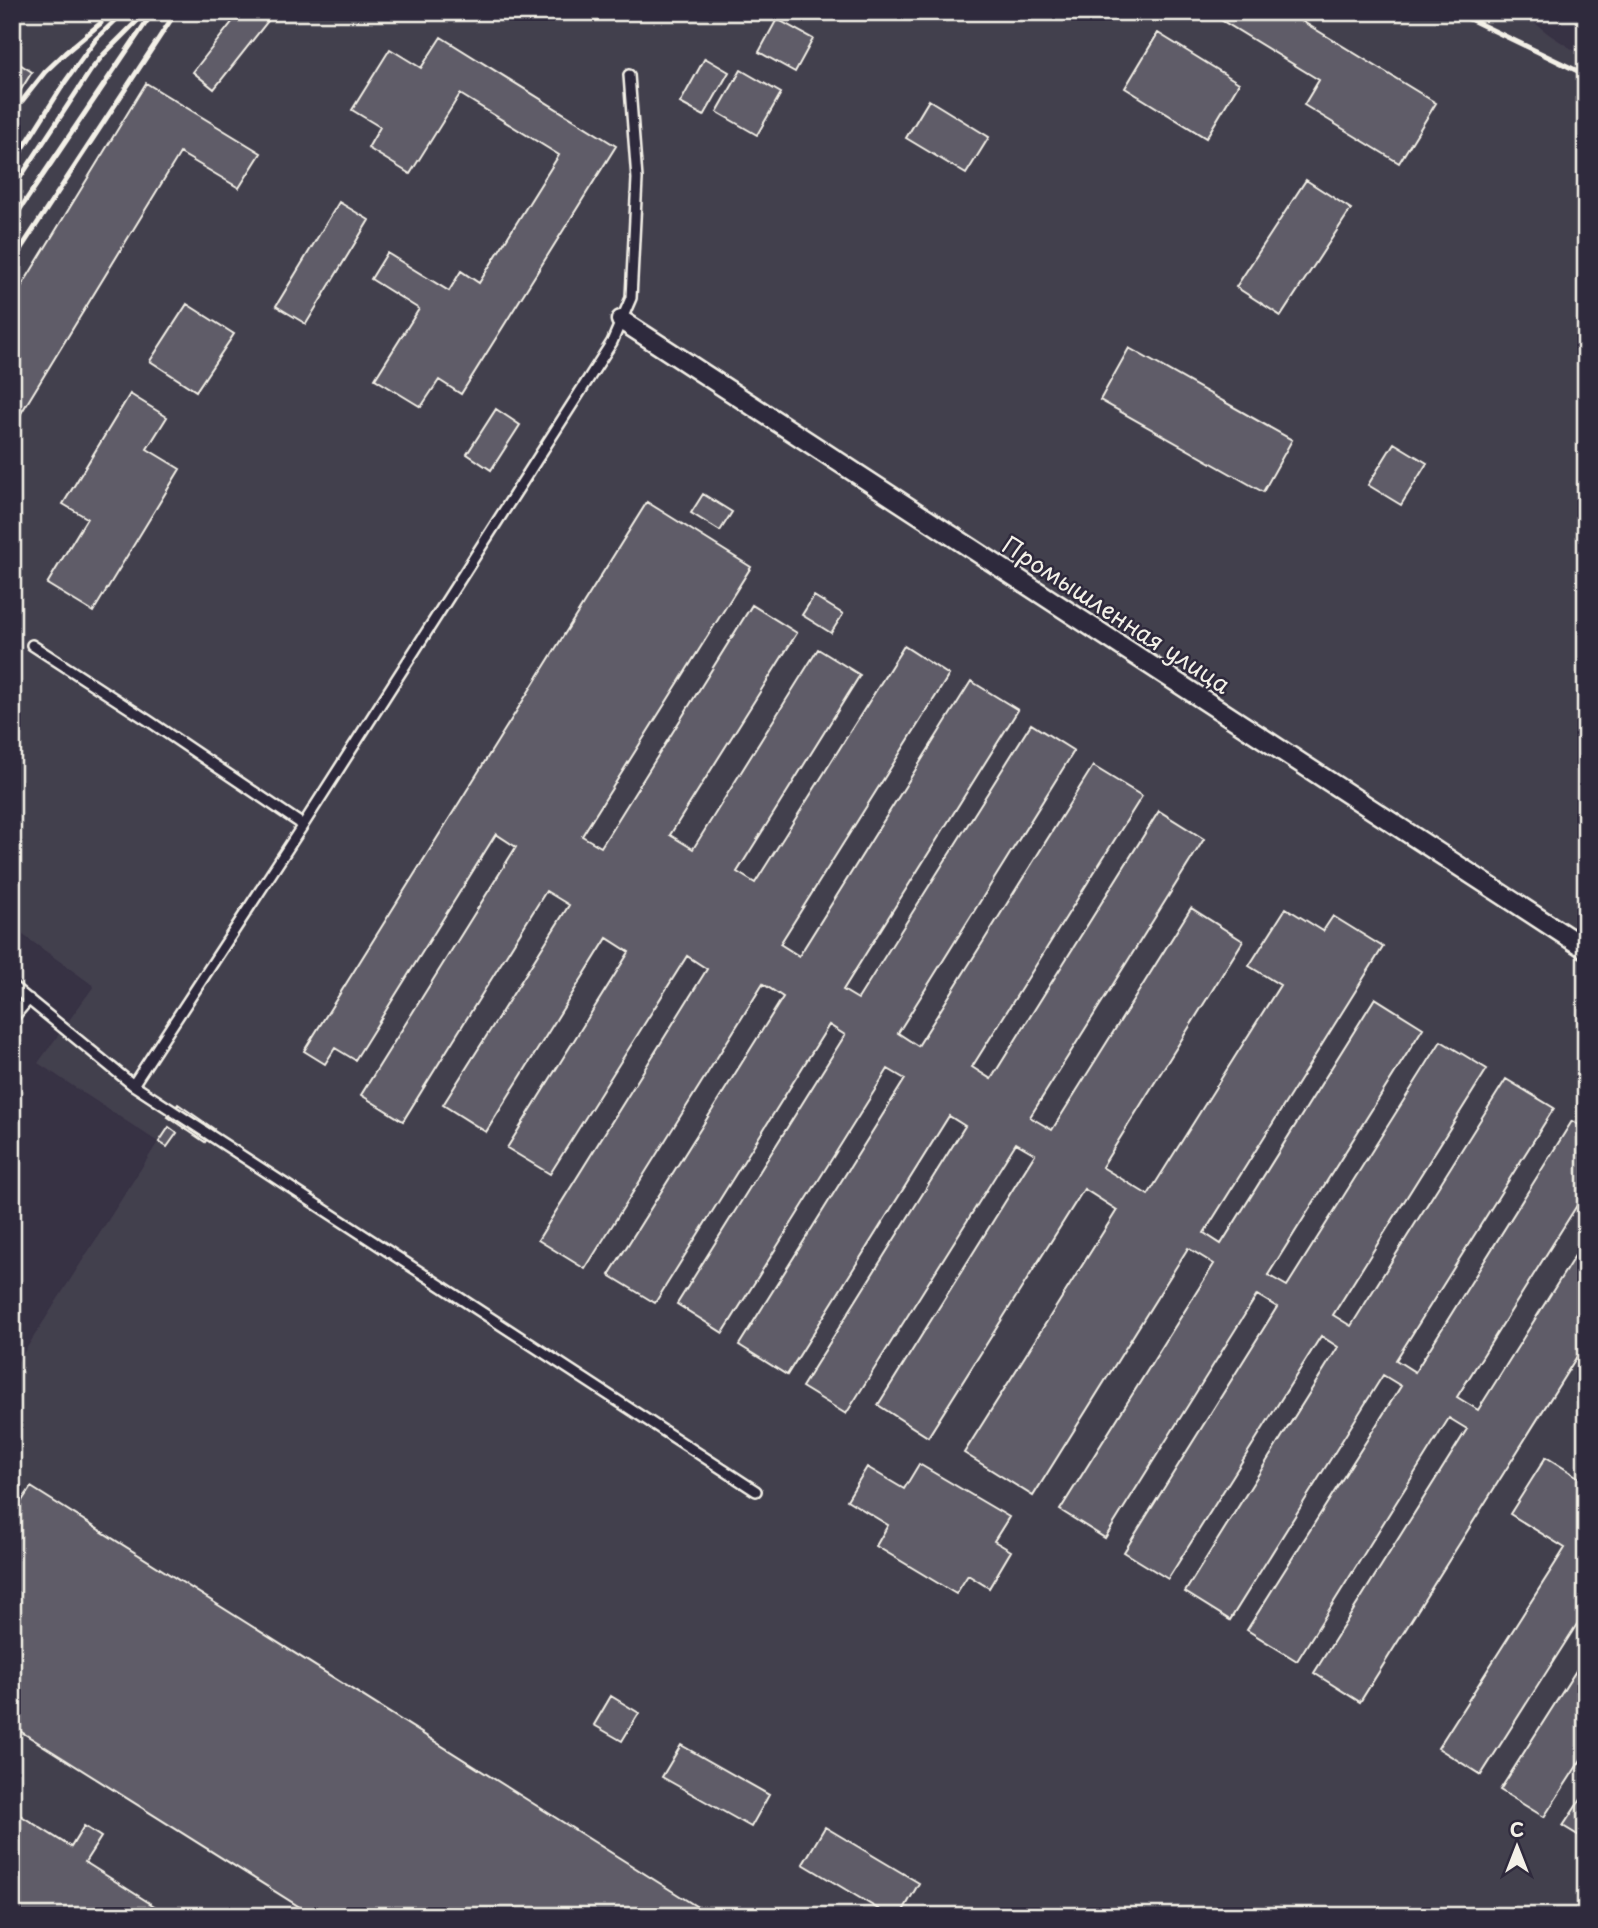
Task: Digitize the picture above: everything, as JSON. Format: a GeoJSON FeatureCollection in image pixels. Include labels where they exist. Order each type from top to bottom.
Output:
{"type":"FeatureCollection","features":[{"type":"Feature","properties":{"kind":"street","name":"Промышленная улица"},"geometry":{"type":"LineString","coordinates":[[621,320],[1586,949]]}},
{"type":"Feature","properties":{"kind":"lane"},"geometry":{"type":"LineString","coordinates":[[133,1085],[612,342],[631,298],[637,179],[629,75]]}},
{"type":"Feature","properties":{"kind":"lane"},"geometry":{"type":"LineString","coordinates":[[32,645],[303,825]]}},
{"type":"Feature","properties":{"kind":"lane"},"geometry":{"type":"LineString","coordinates":[[12,986],[133,1085],[756,1491]]}},
{"type":"Feature","properties":{"kind":"lane"},"geometry":{"type":"LineString","coordinates":[[12,1019],[29,999]]}},
{"type":"Feature","properties":{"kind":"shaded area"},"geometry":{"type":"Polygon","coordinates":[[[12,12],[1521,12],[1586,58],[1586,1916],[12,1916],[12,1371],[158,1142],[38,1063],[94,986],[12,927],[12,12]]]}},
{"type":"Feature","properties":{"kind":"building"},"geometry":{"type":"Polygon","coordinates":[[[240,12],[275,12],[214,89],[193,72],[240,12]]]}},
{"type":"Feature","properties":{"kind":"building"},"geometry":{"type":"Polygon","coordinates":[[[1208,12],[1287,12],[1436,103],[1399,163],[1304,105],[1319,80],[1208,12]]]}},
{"type":"Feature","properties":{"kind":"building"},"geometry":{"type":"Polygon","coordinates":[[[777,19],[813,39],[795,72],[759,52],[777,19]]]}},
{"type":"Feature","properties":{"kind":"building"},"geometry":{"type":"Polygon","coordinates":[[[1158,33],[1239,83],[1206,138],[1125,88],[1158,33]]]}},
{"type":"Feature","properties":{"kind":"building"},"geometry":{"type":"Polygon","coordinates":[[[441,37],[616,146],[461,394],[439,380],[421,407],[375,379],[419,309],[371,279],[387,253],[449,291],[461,271],[479,283],[559,155],[460,94],[410,174],[368,148],[380,127],[352,110],[390,49],[421,68],[441,37]]]}},
{"type":"Feature","properties":{"kind":"building"},"geometry":{"type":"Polygon","coordinates":[[[705,58],[729,72],[704,116],[680,103],[705,58]]]}},
{"type":"Feature","properties":{"kind":"building"},"geometry":{"type":"Polygon","coordinates":[[[12,59],[32,72],[12,104],[12,59]]]}},
{"type":"Feature","properties":{"kind":"building"},"geometry":{"type":"Polygon","coordinates":[[[741,70],[781,93],[757,135],[717,112],[741,70]]]}},
{"type":"Feature","properties":{"kind":"building"},"geometry":{"type":"Polygon","coordinates":[[[146,83],[261,153],[239,188],[180,153],[12,428],[12,302],[146,83]]]}},
{"type":"Feature","properties":{"kind":"building"},"geometry":{"type":"Polygon","coordinates":[[[929,100],[989,137],[966,174],[906,138],[929,100]]]}},
{"type":"Feature","properties":{"kind":"building"},"geometry":{"type":"Polygon","coordinates":[[[1306,180],[1351,209],[1281,316],[1236,287],[1306,180]]]}},
{"type":"Feature","properties":{"kind":"building"},"geometry":{"type":"Polygon","coordinates":[[[339,202],[369,220],[306,324],[276,306],[339,202]]]}},
{"type":"Feature","properties":{"kind":"building"},"geometry":{"type":"Polygon","coordinates":[[[187,304],[234,334],[196,391],[150,361],[187,304]]]}},
{"type":"Feature","properties":{"kind":"building"},"geometry":{"type":"Polygon","coordinates":[[[1129,348],[1292,440],[1263,492],[1100,400],[1129,348]]]}},
{"type":"Feature","properties":{"kind":"building"},"geometry":{"type":"Polygon","coordinates":[[[130,394],[167,417],[147,449],[180,469],[93,612],[47,584],[87,518],[63,504],[130,394]]]}},
{"type":"Feature","properties":{"kind":"building"},"geometry":{"type":"Polygon","coordinates":[[[496,409],[520,425],[491,470],[467,454],[496,409]]]}},
{"type":"Feature","properties":{"kind":"building"},"geometry":{"type":"Polygon","coordinates":[[[1394,443],[1427,463],[1401,505],[1368,485],[1394,443]]]}},
{"type":"Feature","properties":{"kind":"building"},"geometry":{"type":"Polygon","coordinates":[[[703,494],[732,512],[720,531],[691,513],[703,494]]]}},
{"type":"Feature","properties":{"kind":"building"},"geometry":{"type":"Polygon","coordinates":[[[647,502],[751,567],[582,836],[601,847],[752,605],[797,633],[670,835],[693,849],[818,649],[860,675],[737,872],[755,883],[904,646],[949,675],[780,944],[799,956],[971,681],[1018,710],[843,990],[858,999],[1031,724],[1074,751],[898,1033],[918,1046],[1093,766],[1142,796],[972,1067],[991,1079],[1159,811],[1204,839],[1030,1117],[1052,1130],[1191,908],[1243,941],[1102,1167],[1148,1195],[1280,985],[1249,966],[1286,908],[1323,931],[1333,916],[1383,947],[1204,1233],[1221,1244],[1375,998],[1423,1028],[1268,1275],[1287,1286],[1441,1041],[1487,1069],[1333,1315],[1351,1326],[1506,1079],[1554,1108],[1396,1360],[1415,1372],[1572,1121],[1586,1129],[1586,1191],[1457,1397],[1478,1410],[1586,1238],[1586,1342],[1360,1702],[1314,1673],[1467,1429],[1449,1418],[1297,1661],[1247,1630],[1401,1386],[1383,1375],[1230,1620],[1185,1592],[1338,1347],[1321,1336],[1168,1579],[1124,1552],[1277,1307],[1257,1295],[1105,1538],[1060,1510],[1214,1264],[1188,1248],[1033,1496],[964,1453],[1117,1210],[1084,1189],[928,1437],[878,1405],[1035,1154],[1016,1143],[846,1414],[802,1387],[965,1126],[949,1116],[787,1375],[739,1345],[905,1079],[888,1069],[723,1333],[677,1304],[845,1035],[829,1025],[655,1303],[609,1275],[783,997],[763,984],[585,1269],[538,1240],[707,969],[687,956],[550,1174],[507,1148],[629,952],[607,938],[486,1132],[443,1105],[569,905],[546,891],[403,1121],[361,1095],[516,847],[496,834],[355,1060],[335,1048],[325,1064],[304,1051],[647,502]]]}},
{"type":"Feature","properties":{"kind":"building"},"geometry":{"type":"Polygon","coordinates":[[[814,596],[843,614],[831,633],[802,615],[814,596]]]}},
{"type":"Feature","properties":{"kind":"building"},"geometry":{"type":"Polygon","coordinates":[[[178,1104],[214,1129],[205,1142],[168,1117],[178,1104]]]}},
{"type":"Feature","properties":{"kind":"building"},"geometry":{"type":"Polygon","coordinates":[[[169,1127],[177,1133],[167,1147],[159,1142],[169,1127]]]}},
{"type":"Feature","properties":{"kind":"building"},"geometry":{"type":"Polygon","coordinates":[[[1546,1457],[1586,1482],[1586,1610],[1481,1775],[1438,1748],[1565,1548],[1510,1514],[1546,1457]]]}},
{"type":"Feature","properties":{"kind":"building"},"geometry":{"type":"Polygon","coordinates":[[[919,1464],[1009,1517],[994,1541],[1011,1551],[989,1588],[968,1575],[956,1594],[876,1546],[888,1525],[847,1500],[867,1467],[904,1489],[919,1464]]]}},
{"type":"Feature","properties":{"kind":"building"},"geometry":{"type":"Polygon","coordinates":[[[31,1487],[699,1908],[694,1916],[314,1916],[12,1726],[12,1516],[31,1487]]]}},
{"type":"Feature","properties":{"kind":"building"},"geometry":{"type":"Polygon","coordinates":[[[1586,1655],[1586,1752],[1544,1817],[1500,1790],[1586,1655]]]}},
{"type":"Feature","properties":{"kind":"building"},"geometry":{"type":"Polygon","coordinates":[[[611,1696],[639,1713],[622,1741],[594,1725],[611,1696]]]}},
{"type":"Feature","properties":{"kind":"building"},"geometry":{"type":"Polygon","coordinates":[[[681,1745],[769,1795],[751,1827],[662,1777],[681,1745]]]}},
{"type":"Feature","properties":{"kind":"building"},"geometry":{"type":"Polygon","coordinates":[[[1586,1791],[1586,1840],[1563,1826],[1586,1791]]]}},
{"type":"Feature","properties":{"kind":"building"},"geometry":{"type":"Polygon","coordinates":[[[12,1810],[71,1847],[84,1826],[101,1837],[85,1862],[170,1916],[12,1916],[12,1810]]]}},
{"type":"Feature","properties":{"kind":"building"},"geometry":{"type":"Polygon","coordinates":[[[825,1827],[919,1883],[900,1916],[890,1916],[803,1864],[825,1827]]]}},
{"type":"Feature","properties":{"kind":"railway"},"geometry":{"type":"LineString","coordinates":[[12,166],[65,82],[96,39],[124,12]]}},
{"type":"Feature","properties":{"kind":"railway"},"geometry":{"type":"LineString","coordinates":[[12,221],[153,12]]}},
{"type":"Feature","properties":{"kind":"railway"},"geometry":{"type":"LineString","coordinates":[[12,262],[176,12]]}},
{"type":"Feature","properties":{"kind":"railway"},"geometry":{"type":"LineString","coordinates":[[1455,12],[1586,75]]}},
{"type":"Feature","properties":{"kind":"railway"},"geometry":{"type":"LineString","coordinates":[[12,190],[91,70],[143,15]]}},
{"type":"Feature","properties":{"kind":"railway"},"geometry":{"type":"LineString","coordinates":[[22,101],[45,72],[101,23]]}}]}
